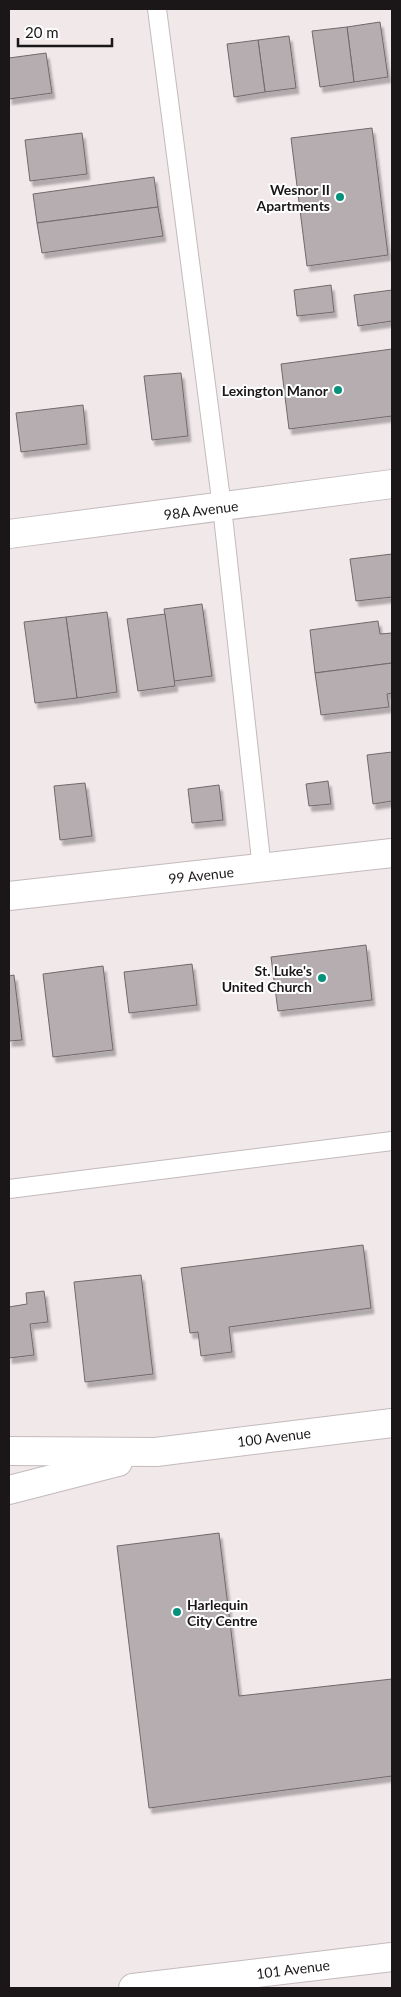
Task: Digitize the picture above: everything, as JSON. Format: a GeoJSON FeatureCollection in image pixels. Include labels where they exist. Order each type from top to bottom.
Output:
{"type":"FeatureCollection","features":[{"type":"Feature","properties":{"kind":"street","name":"98A Avenue"},"geometry":{"type":"LineString","coordinates":[[9,534],[392,484]]}},
{"type":"Feature","properties":{"kind":"street","name":"99 Avenue"},"geometry":{"type":"LineString","coordinates":[[9,896],[392,854]]}},
{"type":"Feature","properties":{"kind":"street","name":"100 Avenue"},"geometry":{"type":"LineString","coordinates":[[9,1451],[156,1452],[392,1423]]}},
{"type":"Feature","properties":{"kind":"street","name":"100 Avenue"},"geometry":{"type":"LineString","coordinates":[[9,1490],[156,1452]]}},
{"type":"Feature","properties":{"kind":"street","name":"101 Avenue"},"geometry":{"type":"LineString","coordinates":[[133,1988],[392,1957]]}},
{"type":"Feature","properties":{"kind":"lane"},"geometry":{"type":"LineString","coordinates":[[157,9],[222,507],[262,869]]}},
{"type":"Feature","properties":{"kind":"lane"},"geometry":{"type":"LineString","coordinates":[[9,1189],[392,1141]]}},
{"type":"Feature","properties":{"kind":"building"},"geometry":{"type":"Polygon","coordinates":[[[380,22],[388,77],[354,82],[347,27],[380,22]]]}},
{"type":"Feature","properties":{"kind":"building"},"geometry":{"type":"Polygon","coordinates":[[[347,27],[354,82],[320,87],[312,31],[347,27]]]}},
{"type":"Feature","properties":{"kind":"building"},"geometry":{"type":"Polygon","coordinates":[[[289,36],[296,88],[265,92],[258,40],[289,36]]]}},
{"type":"Feature","properties":{"kind":"building"},"geometry":{"type":"Polygon","coordinates":[[[258,40],[265,92],[234,97],[227,44],[258,40]]]}},
{"type":"Feature","properties":{"kind":"building"},"geometry":{"type":"Polygon","coordinates":[[[46,53],[52,93],[9,99],[9,58],[46,53]]]}},
{"type":"Feature","properties":{"kind":"building","name":"Wesnor II Apartments"},"geometry":{"type":"Polygon","coordinates":[[[372,128],[388,255],[307,266],[291,138],[372,128]]]}},
{"type":"Feature","properties":{"kind":"building"},"geometry":{"type":"Polygon","coordinates":[[[82,133],[87,174],[30,181],[25,140],[82,133]]]}},
{"type":"Feature","properties":{"kind":"building"},"geometry":{"type":"Polygon","coordinates":[[[154,177],[158,207],[37,223],[33,194],[154,177]]]}},
{"type":"Feature","properties":{"kind":"building"},"geometry":{"type":"Polygon","coordinates":[[[158,207],[163,236],[42,253],[37,223],[158,207]]]}},
{"type":"Feature","properties":{"kind":"building"},"geometry":{"type":"Polygon","coordinates":[[[331,285],[334,312],[297,316],[294,290],[331,285]]]}},
{"type":"Feature","properties":{"kind":"building"},"geometry":{"type":"Polygon","coordinates":[[[392,290],[392,321],[358,326],[354,295],[392,290]]]}},
{"type":"Feature","properties":{"kind":"building","name":"Lexington Manor"},"geometry":{"type":"Polygon","coordinates":[[[392,349],[392,416],[289,429],[281,364],[392,349]]]}},
{"type":"Feature","properties":{"kind":"building"},"geometry":{"type":"Polygon","coordinates":[[[181,373],[188,436],[152,440],[144,376],[181,373]]]}},
{"type":"Feature","properties":{"kind":"building"},"geometry":{"type":"Polygon","coordinates":[[[83,405],[87,444],[21,452],[16,413],[83,405]]]}},
{"type":"Feature","properties":{"kind":"building"},"geometry":{"type":"Polygon","coordinates":[[[392,554],[392,597],[356,601],[350,559],[392,554]]]}},
{"type":"Feature","properties":{"kind":"building"},"geometry":{"type":"Polygon","coordinates":[[[202,604],[212,676],[174,681],[164,609],[202,604]]]}},
{"type":"Feature","properties":{"kind":"building"},"geometry":{"type":"Polygon","coordinates":[[[107,612],[117,692],[77,698],[66,617],[107,612]]]}},
{"type":"Feature","properties":{"kind":"building"},"geometry":{"type":"Polygon","coordinates":[[[165,614],[175,686],[138,691],[127,619],[165,614]]]}},
{"type":"Feature","properties":{"kind":"building"},"geometry":{"type":"Polygon","coordinates":[[[66,617],[77,698],[35,703],[24,622],[66,617]]]}},
{"type":"Feature","properties":{"kind":"building"},"geometry":{"type":"Polygon","coordinates":[[[378,621],[380,634],[392,633],[392,663],[315,673],[310,630],[378,621]]]}},
{"type":"Feature","properties":{"kind":"building"},"geometry":{"type":"Polygon","coordinates":[[[392,663],[392,693],[387,694],[389,707],[321,715],[315,673],[392,663]]]}},
{"type":"Feature","properties":{"kind":"building"},"geometry":{"type":"Polygon","coordinates":[[[392,752],[392,801],[373,804],[367,755],[392,752]]]}},
{"type":"Feature","properties":{"kind":"building"},"geometry":{"type":"Polygon","coordinates":[[[328,781],[331,804],[309,806],[306,784],[328,781]]]}},
{"type":"Feature","properties":{"kind":"building"},"geometry":{"type":"Polygon","coordinates":[[[85,783],[92,836],[60,840],[54,786],[85,783]]]}},
{"type":"Feature","properties":{"kind":"building"},"geometry":{"type":"Polygon","coordinates":[[[219,785],[223,820],[192,823],[188,789],[219,785]]]}},
{"type":"Feature","properties":{"kind":"building","name":"St. Luke's United Church"},"geometry":{"type":"Polygon","coordinates":[[[366,945],[372,1000],[278,1011],[271,957],[366,945]]]}},
{"type":"Feature","properties":{"kind":"building"},"geometry":{"type":"Polygon","coordinates":[[[192,964],[197,1005],[129,1013],[124,972],[192,964]]]}},
{"type":"Feature","properties":{"kind":"building"},"geometry":{"type":"Polygon","coordinates":[[[103,966],[113,1050],[53,1057],[43,974],[103,966]]]}},
{"type":"Feature","properties":{"kind":"building"},"geometry":{"type":"Polygon","coordinates":[[[14,975],[22,1040],[9,1041],[9,976],[14,975]]]}},
{"type":"Feature","properties":{"kind":"building"},"geometry":{"type":"Polygon","coordinates":[[[363,1245],[371,1308],[229,1327],[232,1352],[201,1356],[198,1332],[190,1333],[181,1268],[363,1245]]]}},
{"type":"Feature","properties":{"kind":"building"},"geometry":{"type":"Polygon","coordinates":[[[141,1275],[153,1374],[85,1382],[74,1282],[141,1275]]]}},
{"type":"Feature","properties":{"kind":"building"},"geometry":{"type":"Polygon","coordinates":[[[44,1291],[48,1322],[30,1324],[34,1355],[9,1358],[9,1307],[27,1304],[26,1293],[44,1291]]]}},
{"type":"Feature","properties":{"kind":"building","name":"Harlequin City Centre"},"geometry":{"type":"Polygon","coordinates":[[[219,1533],[239,1696],[392,1679],[392,1776],[149,1808],[117,1546],[219,1533]]]}},
{"type":"Feature","properties":{"kind":"place","name":"Wesnor II Apartments"},"geometry":{"type":"Point","coordinates":[340,197]}},
{"type":"Feature","properties":{"kind":"place","name":"Lexington Manor"},"geometry":{"type":"Point","coordinates":[338,390]}},
{"type":"Feature","properties":{"kind":"place","name":"St. Luke's United Church"},"geometry":{"type":"Point","coordinates":[322,978]}},
{"type":"Feature","properties":{"kind":"place","name":"Harlequin City Centre"},"geometry":{"type":"Point","coordinates":[177,1612]}}]}
